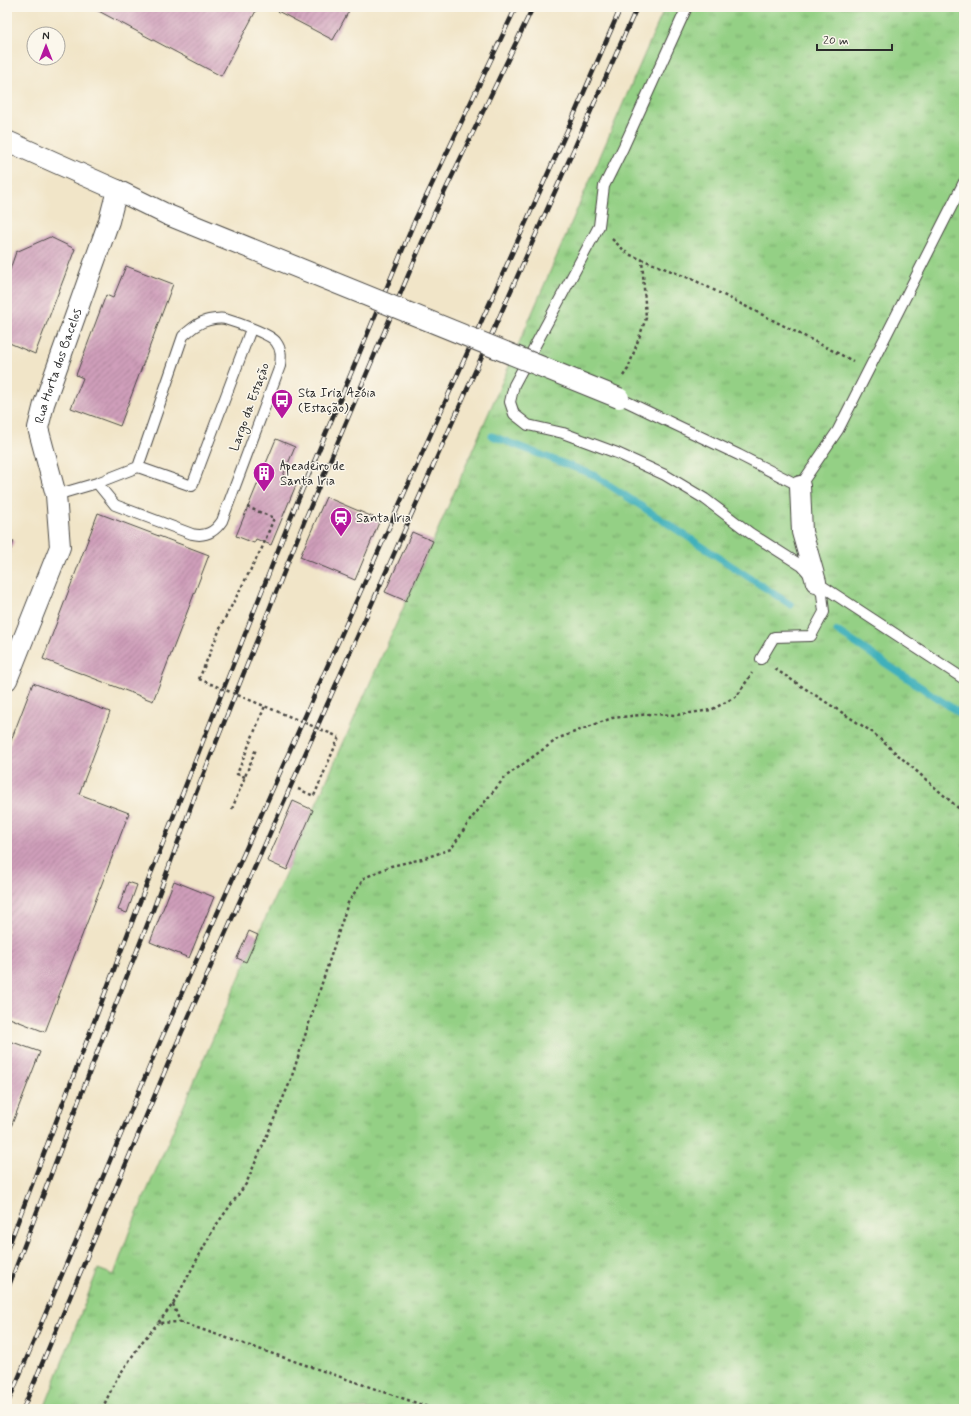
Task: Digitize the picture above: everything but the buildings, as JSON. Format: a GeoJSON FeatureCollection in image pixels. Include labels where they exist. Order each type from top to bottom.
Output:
{"type":"FeatureCollection","features":[{"type":"Feature","properties":{"kind":"street"},"geometry":{"type":"LineString","coordinates":[[7,142],[117,190],[168,215],[619,398]]}},
{"type":"Feature","properties":{"kind":"street","name":"Rua Horta dos Bacelos"},"geometry":{"type":"LineString","coordinates":[[7,680],[60,547],[56,495],[38,428],[44,404],[109,221],[117,190]]}},
{"type":"Feature","properties":{"kind":"street"},"geometry":{"type":"LineString","coordinates":[[800,486],[802,532],[816,582]]}},
{"type":"Feature","properties":{"kind":"lane"},"geometry":{"type":"LineString","coordinates":[[687,7],[623,148],[604,186],[599,226],[514,385],[510,402],[514,414],[528,425],[563,433],[617,453],[665,475],[705,499],[750,533],[802,566],[816,582],[822,594],[824,612],[812,636],[774,637],[761,659]]}},
{"type":"Feature","properties":{"kind":"lane"},"geometry":{"type":"LineString","coordinates":[[619,398],[739,455],[800,486],[838,430],[964,182]]}},
{"type":"Feature","properties":{"kind":"lane","name":"Largo da Estação"},"geometry":{"type":"LineString","coordinates":[[97,482],[115,505],[200,536],[210,533],[217,528],[222,521],[280,366],[282,356],[280,348],[275,341],[266,334],[224,319],[210,320],[195,326],[183,336],[138,467]]}},
{"type":"Feature","properties":{"kind":"lane"},"geometry":{"type":"LineString","coordinates":[[56,495],[138,467],[192,486],[251,329]]}},
{"type":"Feature","properties":{"kind":"lane"},"geometry":{"type":"LineString","coordinates":[[816,582],[964,679]]}},
{"type":"Feature","properties":{"kind":"path"},"geometry":{"type":"LineString","coordinates":[[599,226],[628,254],[694,280],[868,369]]}},
{"type":"Feature","properties":{"kind":"path"},"geometry":{"type":"LineString","coordinates":[[628,369],[646,318],[642,259]]}},
{"type":"Feature","properties":{"kind":"path"},"geometry":{"type":"LineString","coordinates":[[229,499],[274,518],[262,548],[222,624],[199,679],[339,737],[314,796],[298,789]]}},
{"type":"Feature","properties":{"kind":"path"},"geometry":{"type":"LineString","coordinates":[[102,1409],[116,1380],[142,1342],[173,1304],[214,1228],[246,1184],[290,1082],[348,903],[364,878],[391,866],[422,859],[451,849],[471,819],[506,777],[559,738],[612,718],[650,714],[676,715],[711,710],[737,696],[761,659],[872,732],[964,813]]}},
{"type":"Feature","properties":{"kind":"path"},"geometry":{"type":"LineString","coordinates":[[245,777],[237,774],[265,706]]}},
{"type":"Feature","properties":{"kind":"path"},"geometry":{"type":"LineString","coordinates":[[232,809],[256,748]]}},
{"type":"Feature","properties":{"kind":"path"},"geometry":{"type":"LineString","coordinates":[[173,1304],[180,1322]]}},
{"type":"Feature","properties":{"kind":"path"},"geometry":{"type":"LineString","coordinates":[[158,1323],[180,1322],[434,1409]]}},
{"type":"Feature","properties":{"kind":"green space"},"geometry":{"type":"Polygon","coordinates":[[[665,7],[964,7],[964,1409],[44,1409],[98,1269],[114,1275],[130,1230],[246,962],[433,541],[665,7]]]}},
{"type":"Feature","properties":{"kind":"waterway"},"geometry":{"type":"LineString","coordinates":[[492,436],[594,475],[791,605]]}},
{"type":"Feature","properties":{"kind":"waterway"},"geometry":{"type":"LineString","coordinates":[[837,631],[964,716]]}},
{"type":"Feature","properties":{"kind":"railway"},"geometry":{"type":"LineString","coordinates":[[7,1250],[139,904],[291,517],[415,220],[516,7]]}},
{"type":"Feature","properties":{"kind":"railway"},"geometry":{"type":"LineString","coordinates":[[7,1291],[104,1034],[153,910],[196,793],[304,522],[434,214],[533,7]]}},
{"type":"Feature","properties":{"kind":"railway"},"geometry":{"type":"LineString","coordinates":[[7,1405],[156,1051],[621,7]]}},
{"type":"Feature","properties":{"kind":"railway"},"geometry":{"type":"LineString","coordinates":[[23,1409],[170,1059],[637,7]]}},
{"type":"Feature","properties":{"kind":"place","name":"Sta Iria Azóia (Estação)"},"geometry":{"type":"Point","coordinates":[282,420]}},
{"type":"Feature","properties":{"kind":"place","name":"Apeadeiro de Santa Iria"},"geometry":{"type":"Point","coordinates":[264,492]}},
{"type":"Feature","properties":{"kind":"place","name":"Santa Iria"},"geometry":{"type":"Point","coordinates":[341,538]}}]}
